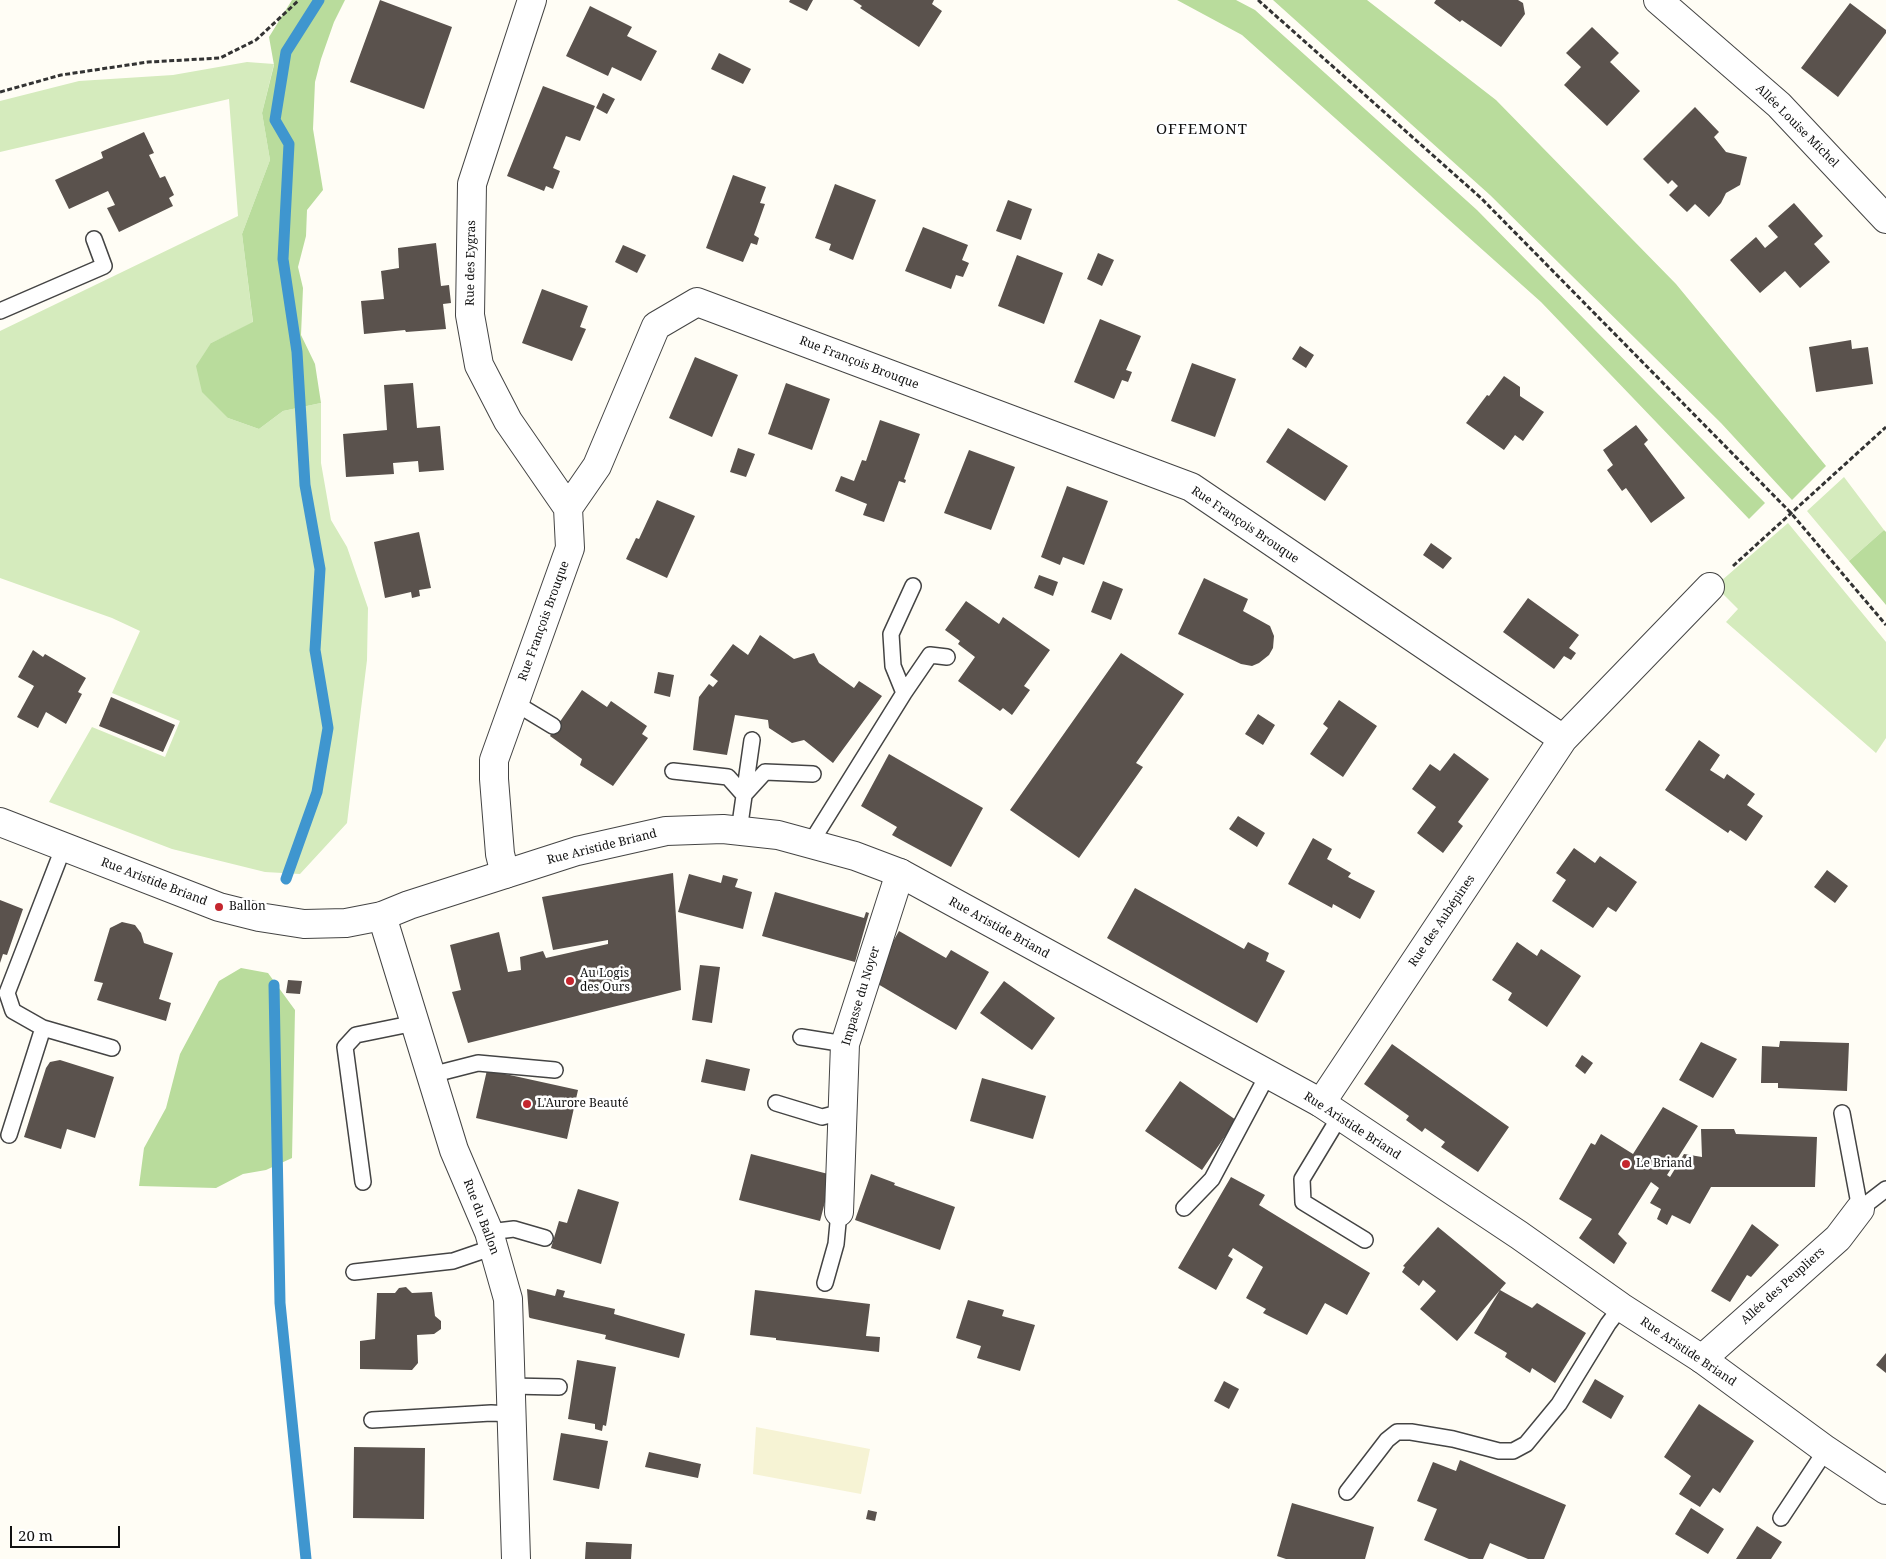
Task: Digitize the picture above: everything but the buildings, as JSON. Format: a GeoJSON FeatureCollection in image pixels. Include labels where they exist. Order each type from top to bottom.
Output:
{"type":"FeatureCollection","features":[{"type":"Feature","properties":{"kind":"street","name":"Rue des Eygras"},"geometry":{"type":"LineString","coordinates":[[532,0],[472,184],[470,315],[479,365],[508,421],[568,508]]}},
{"type":"Feature","properties":{"kind":"street","name":"Allée Louise Michel"},"geometry":{"type":"LineString","coordinates":[[1658,0],[1779,105],[1886,219]]}},
{"type":"Feature","properties":{"kind":"street","name":"Rue François Brouque"},"geometry":{"type":"LineString","coordinates":[[506,874],[500,854],[494,760],[570,548],[568,508],[597,466],[656,326],[697,302],[1191,488],[1563,739]]}},
{"type":"Feature","properties":{"kind":"street","name":"Rue des Aubépines"},"geometry":{"type":"LineString","coordinates":[[1331,1110],[1563,739],[1710,587]]}},
{"type":"Feature","properties":{"kind":"street","name":"Rue Aristide Briand"},"geometry":{"type":"LineString","coordinates":[[0,822],[64,846],[109,866],[219,907],[259,917],[304,924],[346,923],[382,916],[409,905],[577,851],[666,831],[723,830],[778,835],[855,856],[900,873],[1331,1110],[1702,1360],[1826,1450],[1886,1490]]}},
{"type":"Feature","properties":{"kind":"street","name":"Impasse du Noyer"},"geometry":{"type":"LineString","coordinates":[[840,1212],[845,1044],[900,873]]}},
{"type":"Feature","properties":{"kind":"street","name":"Rue du Ballon"},"geometry":{"type":"LineString","coordinates":[[382,916],[454,1150],[491,1239],[508,1299],[516,1559]]}},
{"type":"Feature","properties":{"kind":"street","name":"Allée des Peupliers"},"geometry":{"type":"LineString","coordinates":[[1702,1360],[1838,1238],[1860,1209]]}},
{"type":"Feature","properties":{"kind":"lane"},"geometry":{"type":"LineString","coordinates":[[0,311],[104,266],[94,239]]}},
{"type":"Feature","properties":{"kind":"lane"},"geometry":{"type":"LineString","coordinates":[[904,693],[893,666],[891,634],[914,586]]}},
{"type":"Feature","properties":{"kind":"lane"},"geometry":{"type":"LineString","coordinates":[[810,844],[904,693],[930,655],[947,657]]}},
{"type":"Feature","properties":{"kind":"lane"},"geometry":{"type":"LineString","coordinates":[[515,703],[553,726]]}},
{"type":"Feature","properties":{"kind":"lane"},"geometry":{"type":"LineString","coordinates":[[739,831],[752,740]]}},
{"type":"Feature","properties":{"kind":"lane"},"geometry":{"type":"LineString","coordinates":[[673,771],[728,777],[744,795]]}},
{"type":"Feature","properties":{"kind":"lane"},"geometry":{"type":"LineString","coordinates":[[744,795],[765,772],[813,774]]}},
{"type":"Feature","properties":{"kind":"lane"},"geometry":{"type":"LineString","coordinates":[[64,846],[3,993],[13,1011],[43,1028],[112,1048]]}},
{"type":"Feature","properties":{"kind":"lane"},"geometry":{"type":"LineString","coordinates":[[363,1182],[345,1047],[356,1035],[414,1023]]}},
{"type":"Feature","properties":{"kind":"lane"},"geometry":{"type":"LineString","coordinates":[[9,1135],[43,1028]]}},
{"type":"Feature","properties":{"kind":"lane"},"geometry":{"type":"LineString","coordinates":[[802,1038],[845,1044]]}},
{"type":"Feature","properties":{"kind":"lane"},"geometry":{"type":"LineString","coordinates":[[431,1075],[478,1063],[555,1070]]}},
{"type":"Feature","properties":{"kind":"lane"},"geometry":{"type":"LineString","coordinates":[[1184,1208],[1212,1179],[1268,1074]]}},
{"type":"Feature","properties":{"kind":"lane"},"geometry":{"type":"LineString","coordinates":[[776,1104],[822,1117],[842,1112]]}},
{"type":"Feature","properties":{"kind":"lane"},"geometry":{"type":"LineString","coordinates":[[1331,1110],[1302,1179],[1303,1202],[1364,1240]]}},
{"type":"Feature","properties":{"kind":"lane"},"geometry":{"type":"LineString","coordinates":[[1842,1113],[1860,1209],[1886,1189]]}},
{"type":"Feature","properties":{"kind":"lane"},"geometry":{"type":"LineString","coordinates":[[825,1283],[836,1244],[840,1212]]}},
{"type":"Feature","properties":{"kind":"lane"},"geometry":{"type":"LineString","coordinates":[[354,1272],[453,1261],[491,1239],[514,1229],[545,1238]]}},
{"type":"Feature","properties":{"kind":"lane"},"geometry":{"type":"LineString","coordinates":[[1347,1492],[1388,1440],[1397,1432],[1411,1432],[1453,1439],[1499,1451],[1513,1451],[1526,1444],[1559,1404],[1621,1306]]}},
{"type":"Feature","properties":{"kind":"lane"},"geometry":{"type":"LineString","coordinates":[[510,1386],[559,1387]]}},
{"type":"Feature","properties":{"kind":"lane"},"geometry":{"type":"LineString","coordinates":[[372,1420],[491,1413],[511,1414]]}},
{"type":"Feature","properties":{"kind":"lane"},"geometry":{"type":"LineString","coordinates":[[1781,1518],[1826,1450]]}},
{"type":"Feature","properties":{"kind":"path"},"geometry":{"type":"LineString","coordinates":[[0,92],[61,75],[148,62],[220,58],[256,40],[299,0]]}},
{"type":"Feature","properties":{"kind":"path"},"geometry":{"type":"LineString","coordinates":[[1258,0],[1481,198],[1791,513],[1886,625]]}},
{"type":"Feature","properties":{"kind":"path"},"geometry":{"type":"LineString","coordinates":[[1710,587],[1886,427]]}},
{"type":"Feature","properties":{"kind":"shaded area"},"geometry":{"type":"Polygon","coordinates":[[[756,1427],[870,1449],[861,1494],[753,1474],[756,1427]]]}},
{"type":"Feature","properties":{"kind":"green space"},"geometry":{"type":"Polygon","coordinates":[[[292,0],[345,0],[334,22],[315,82],[313,129],[323,190],[307,210],[306,236],[298,267],[303,288],[301,335],[315,364],[321,403],[283,411],[259,429],[228,418],[202,392],[196,366],[211,343],[253,322],[242,234],[270,160],[262,113],[274,65],[269,37],[292,0]]]}},
{"type":"Feature","properties":{"kind":"green space"},"geometry":{"type":"Polygon","coordinates":[[[1177,0],[1236,0],[1255,10],[1477,210],[1765,503],[1749,519],[1541,302],[1242,35],[1177,0]]]}},
{"type":"Feature","properties":{"kind":"green space"},"geometry":{"type":"Polygon","coordinates":[[[1273,0],[1367,0],[1496,100],[1676,284],[1826,466],[1792,500],[1721,423],[1490,195],[1273,0]]]}},
{"type":"Feature","properties":{"kind":"green space"},"geometry":{"type":"Polygon","coordinates":[[[247,62],[274,64],[262,113],[270,160],[242,234],[253,323],[211,343],[228,418],[259,429],[283,411],[321,403],[321,463],[331,520],[347,547],[368,608],[367,660],[347,823],[300,874],[265,872],[172,849],[49,802],[92,727],[165,757],[180,721],[112,693],[140,631],[112,618],[0,578],[0,331],[238,216],[229,99],[0,152],[0,101],[79,81],[173,75],[247,62]]]}},
{"type":"Feature","properties":{"kind":"green space"},"geometry":{"type":"Polygon","coordinates":[[[1844,477],[1884,530],[1849,561],[1807,511],[1844,477]]]}},
{"type":"Feature","properties":{"kind":"green space"},"geometry":{"type":"Polygon","coordinates":[[[1788,523],[1886,642],[1886,738],[1876,753],[1726,622],[1738,609],[1719,590],[1721,581],[1788,523]]]}},
{"type":"Feature","properties":{"kind":"green space"},"geometry":{"type":"Polygon","coordinates":[[[1884,530],[1886,532],[1886,605],[1849,561],[1884,530]]]}},
{"type":"Feature","properties":{"kind":"green space"},"geometry":{"type":"Polygon","coordinates":[[[241,968],[268,973],[295,1010],[292,1158],[266,1170],[243,1174],[216,1188],[139,1186],[144,1148],[166,1108],[180,1054],[219,981],[241,968]]]}},
{"type":"Feature","properties":{"kind":"waterway"},"geometry":{"type":"LineString","coordinates":[[286,879],[317,792],[328,728],[315,650],[320,569],[305,485],[297,352],[283,259],[289,144],[275,120],[286,52],[319,0]]}},
{"type":"Feature","properties":{"kind":"waterway"},"geometry":{"type":"LineString","coordinates":[[274,985],[280,1303],[306,1559]]}},
{"type":"Feature","properties":{"kind":"place","name":"Ballon"},"geometry":{"type":"Point","coordinates":[219,907]}},
{"type":"Feature","properties":{"kind":"place","name":"Au Logis des Ours"},"geometry":{"type":"Point","coordinates":[570,981]}},
{"type":"Feature","properties":{"kind":"place","name":"L'Aurore Beauté"},"geometry":{"type":"Point","coordinates":[527,1104]}},
{"type":"Feature","properties":{"kind":"place","name":"Le Briand"},"geometry":{"type":"Point","coordinates":[1626,1164]}},
{"type":"Feature","properties":{"kind":"district","name":"OFFEMONT"},"geometry":{"type":"Point","coordinates":[1202,130]}}]}
